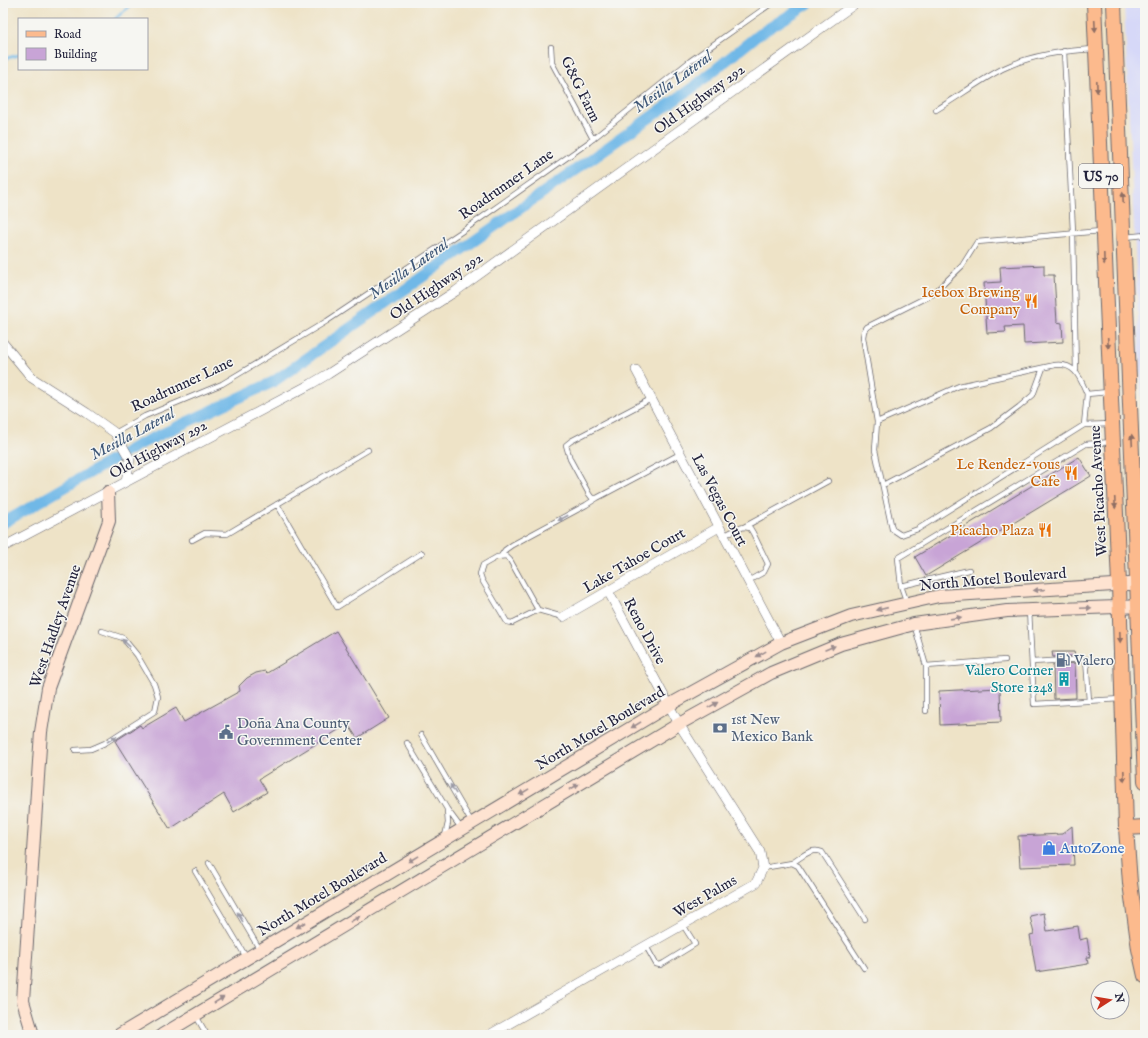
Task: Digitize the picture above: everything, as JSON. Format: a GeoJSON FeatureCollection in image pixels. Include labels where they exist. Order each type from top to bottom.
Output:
{"type":"FeatureCollection","features":[{"type":"Feature","properties":{"kind":"main road","name":"West Picacho Avenue"},"geometry":{"type":"LineString","coordinates":[[1094,3],[1120,607],[1126,828],[1130,883],[1142,949],[1145,976]]}},
{"type":"Feature","properties":{"kind":"main road","name":"US 70"},"geometry":{"type":"LineString","coordinates":[[1114,3],[1125,236],[1130,390],[1141,583],[1145,781]]}},
{"type":"Feature","properties":{"kind":"main road"},"geometry":{"type":"LineString","coordinates":[[1096,48],[1116,47]]}},
{"type":"Feature","properties":{"kind":"main road"},"geometry":{"type":"LineString","coordinates":[[1103,231],[1125,236]]}},
{"type":"Feature","properties":{"kind":"main road"},"geometry":{"type":"LineString","coordinates":[[1110,392],[1130,390]]}},
{"type":"Feature","properties":{"kind":"main road","name":"West Hadley Avenue"},"geometry":{"type":"LineString","coordinates":[[33,1035],[23,1001],[41,732],[48,688],[109,521],[108,492]]}},
{"type":"Feature","properties":{"kind":"main road","name":"North Motel Boulevard"},"geometry":{"type":"LineString","coordinates":[[118,1035],[669,705],[781,643],[851,616],[939,596],[1141,583]]}},
{"type":"Feature","properties":{"kind":"main road"},"geometry":{"type":"LineString","coordinates":[[907,603],[914,624]]}},
{"type":"Feature","properties":{"kind":"main road"},"geometry":{"type":"LineString","coordinates":[[162,1035],[679,724],[778,670],[841,644],[914,624],[1007,611],[1141,606]]}},
{"type":"Feature","properties":{"kind":"main road"},"geometry":{"type":"LineString","coordinates":[[467,826],[483,842]]}},
{"type":"Feature","properties":{"kind":"main road"},"geometry":{"type":"LineString","coordinates":[[467,826],[472,848]]}},
{"type":"Feature","properties":{"kind":"main road"},"geometry":{"type":"LineString","coordinates":[[1126,828],[1145,827]]}},
{"type":"Feature","properties":{"kind":"main road"},"geometry":{"type":"LineString","coordinates":[[260,950],[271,969]]}},
{"type":"Feature","properties":{"kind":"main road"},"geometry":{"type":"LineString","coordinates":[[246,958],[257,978]]}},
{"type":"Feature","properties":{"kind":"street","name":"Old Highway 292"},"geometry":{"type":"LineString","coordinates":[[3,547],[311,384],[456,291],[856,3]]}},
{"type":"Feature","properties":{"kind":"street"},"geometry":{"type":"LineString","coordinates":[[3,343],[32,378],[87,413],[117,437],[130,459],[126,482]]}},
{"type":"Feature","properties":{"kind":"street","name":"Las Vegas Court"},"geometry":{"type":"LineString","coordinates":[[636,370],[781,643]]}},
{"type":"Feature","properties":{"kind":"street","name":"Lake Tahoe Court"},"geometry":{"type":"LineString","coordinates":[[563,617],[608,591],[721,532]]}},
{"type":"Feature","properties":{"kind":"street","name":"Reno Drive"},"geometry":{"type":"LineString","coordinates":[[608,591],[669,705]]}},
{"type":"Feature","properties":{"kind":"street"},"geometry":{"type":"LineString","coordinates":[[669,705],[679,724],[760,852],[763,868]]}},
{"type":"Feature","properties":{"kind":"street","name":"West Palms"},"geometry":{"type":"LineString","coordinates":[[489,1035],[756,883],[763,868]]}},
{"type":"Feature","properties":{"kind":"lane","name":"Roadrunner Lane"},"geometry":{"type":"LineString","coordinates":[[117,437],[145,416],[222,384],[270,356],[464,230],[593,140],[690,61],[772,3]]}},
{"type":"Feature","properties":{"kind":"lane","name":"G&G Farm"},"geometry":{"type":"LineString","coordinates":[[551,47],[552,63],[593,140]]}},
{"type":"Feature","properties":{"kind":"lane"},"geometry":{"type":"LineString","coordinates":[[936,110],[1002,69],[1020,62],[1064,51],[1096,48]]}},
{"type":"Feature","properties":{"kind":"lane"},"geometry":{"type":"LineString","coordinates":[[1064,51],[1073,232],[1076,370],[1087,394],[1084,425]]}},
{"type":"Feature","properties":{"kind":"lane"},"geometry":{"type":"LineString","coordinates":[[1103,231],[1073,232],[977,242],[962,266],[933,294],[867,327],[863,336],[878,422],[875,450],[892,529],[896,533],[901,534],[918,529],[1084,425],[1111,424]]}},
{"type":"Feature","properties":{"kind":"lane"},"geometry":{"type":"LineString","coordinates":[[1125,236],[1145,235]]}},
{"type":"Feature","properties":{"kind":"lane"},"geometry":{"type":"LineString","coordinates":[[878,422],[959,386],[1062,364],[1076,370]]}},
{"type":"Feature","properties":{"kind":"lane"},"geometry":{"type":"LineString","coordinates":[[883,485],[991,428],[1033,395],[1043,368]]}},
{"type":"Feature","properties":{"kind":"lane"},"geometry":{"type":"LineString","coordinates":[[1087,394],[1110,392]]}},
{"type":"Feature","properties":{"kind":"lane"},"geometry":{"type":"LineString","coordinates":[[597,498],[592,498],[589,494],[570,459],[566,445],[570,441],[651,399]]}},
{"type":"Feature","properties":{"kind":"lane"},"geometry":{"type":"LineString","coordinates":[[907,603],[901,586],[898,558],[1086,444],[1113,442]]}},
{"type":"Feature","properties":{"kind":"lane"},"geometry":{"type":"LineString","coordinates":[[192,540],[205,533],[227,534],[368,450]]}},
{"type":"Feature","properties":{"kind":"lane"},"geometry":{"type":"LineString","coordinates":[[563,617],[538,610],[512,623],[504,619],[480,574],[483,565],[501,556],[505,550],[512,545],[680,454]]}},
{"type":"Feature","properties":{"kind":"lane"},"geometry":{"type":"LineString","coordinates":[[721,532],[744,527],[828,481]]}},
{"type":"Feature","properties":{"kind":"lane"},"geometry":{"type":"LineString","coordinates":[[277,504],[337,606],[422,553]]}},
{"type":"Feature","properties":{"kind":"lane"},"geometry":{"type":"LineString","coordinates":[[744,527],[750,528],[767,558],[768,564],[764,572],[748,581]]}},
{"type":"Feature","properties":{"kind":"lane"},"geometry":{"type":"LineString","coordinates":[[501,556],[510,560],[538,610]]}},
{"type":"Feature","properties":{"kind":"lane"},"geometry":{"type":"LineString","coordinates":[[901,586],[969,570]]}},
{"type":"Feature","properties":{"kind":"lane"},"geometry":{"type":"LineString","coordinates":[[1029,610],[1034,704],[1122,699]]}},
{"type":"Feature","properties":{"kind":"lane"},"geometry":{"type":"LineString","coordinates":[[914,624],[926,666],[926,711]]}},
{"type":"Feature","properties":{"kind":"lane"},"geometry":{"type":"LineString","coordinates":[[75,750],[91,749],[105,743],[155,711],[158,697],[154,684],[138,655],[123,638],[102,631]]}},
{"type":"Feature","properties":{"kind":"lane"},"geometry":{"type":"LineString","coordinates":[[1032,662],[1086,658],[1089,701]]}},
{"type":"Feature","properties":{"kind":"lane"},"geometry":{"type":"LineString","coordinates":[[926,666],[1004,660]]}},
{"type":"Feature","properties":{"kind":"lane"},"geometry":{"type":"LineString","coordinates":[[421,735],[467,826]]}},
{"type":"Feature","properties":{"kind":"lane"},"geometry":{"type":"LineString","coordinates":[[408,743],[447,809],[467,826]]}},
{"type":"Feature","properties":{"kind":"lane"},"geometry":{"type":"LineString","coordinates":[[442,841],[447,833],[447,809]]}},
{"type":"Feature","properties":{"kind":"lane"},"geometry":{"type":"LineString","coordinates":[[763,868],[792,863],[811,851],[816,850],[822,852],[865,919]]}},
{"type":"Feature","properties":{"kind":"lane"},"geometry":{"type":"LineString","coordinates":[[209,862],[260,950]]}},
{"type":"Feature","properties":{"kind":"lane"},"geometry":{"type":"LineString","coordinates":[[792,863],[805,874],[864,968]]}},
{"type":"Feature","properties":{"kind":"lane"},"geometry":{"type":"LineString","coordinates":[[196,871],[246,958]]}},
{"type":"Feature","properties":{"kind":"lane"},"geometry":{"type":"LineString","coordinates":[[646,946],[656,964],[660,965],[664,963],[695,944],[683,925]]}},
{"type":"Feature","properties":{"kind":"lane"},"geometry":{"type":"LineString","coordinates":[[195,1015],[207,1035]]}},
{"type":"Feature","properties":{"kind":"shaded area"},"geometry":{"type":"Polygon","coordinates":[[[1124,3],[1145,3],[1145,477],[1124,3]]]}},
{"type":"Feature","properties":{"kind":"building"},"geometry":{"type":"Polygon","coordinates":[[[1044,265],[1044,275],[1054,275],[1057,322],[1062,323],[1063,342],[1024,344],[1023,326],[1005,327],[1006,332],[987,333],[984,283],[1001,282],[1000,267],[1044,265]]]}},
{"type":"Feature","properties":{"kind":"building"},"geometry":{"type":"Polygon","coordinates":[[[1079,457],[1091,476],[926,576],[915,557],[1079,457]]]}},
{"type":"Feature","properties":{"kind":"building","name":"Doña Ana County Government Center"},"geometry":{"type":"Polygon","coordinates":[[[336,631],[389,718],[357,738],[348,724],[259,779],[267,792],[234,812],[224,794],[170,829],[115,741],[140,725],[142,728],[176,708],[184,722],[240,691],[239,686],[247,678],[256,673],[265,671],[267,673],[336,631]]]}},
{"type":"Feature","properties":{"kind":"building"},"geometry":{"type":"Polygon","coordinates":[[[1052,652],[1074,652],[1075,656],[1053,657],[1052,652]]]}},
{"type":"Feature","properties":{"kind":"building","name":"Valero Corner Store 1248"},"geometry":{"type":"Polygon","coordinates":[[[1075,663],[1076,698],[1054,699],[1053,665],[1075,663]]]}},
{"type":"Feature","properties":{"kind":"building"},"geometry":{"type":"Polygon","coordinates":[[[1000,688],[1001,722],[940,725],[939,691],[1000,688]]]}},
{"type":"Feature","properties":{"kind":"building"},"geometry":{"type":"Polygon","coordinates":[[[1072,826],[1074,865],[1020,867],[1018,836],[1062,834],[1072,826]]]}},
{"type":"Feature","properties":{"kind":"building"},"geometry":{"type":"Polygon","coordinates":[[[1044,913],[1047,931],[1078,926],[1080,940],[1087,938],[1090,957],[1087,957],[1088,964],[1036,972],[1030,935],[1034,934],[1030,916],[1044,913]]]}},
{"type":"Feature","properties":{"kind":"waterway"},"geometry":{"type":"LineString","coordinates":[[116,18],[133,3]]}},
{"type":"Feature","properties":{"kind":"waterway","name":"Mesilla Lateral"},"geometry":{"type":"LineString","coordinates":[[3,523],[138,445],[273,382],[695,86],[758,35],[809,3]]}},
{"type":"Feature","properties":{"kind":"waterway"},"geometry":{"type":"LineString","coordinates":[[3,59],[18,55]]}},
{"type":"Feature","properties":{"kind":"place","name":"Icebox Brewing Company"},"geometry":{"type":"Point","coordinates":[1031,301]}},
{"type":"Feature","properties":{"kind":"place","name":"Le Rendez-vous Cafe"},"geometry":{"type":"Point","coordinates":[1071,473]}},
{"type":"Feature","properties":{"kind":"place","name":"Picacho Plaza"},"geometry":{"type":"Point","coordinates":[1045,530]}},
{"type":"Feature","properties":{"kind":"place","name":"Valero"},"geometry":{"type":"Point","coordinates":[1063,660]}},
{"type":"Feature","properties":{"kind":"place","name":"Valero Corner Store 1248"},"geometry":{"type":"Point","coordinates":[1064,679]}},
{"type":"Feature","properties":{"kind":"place","name":"1st New Mexico Bank"},"geometry":{"type":"Point","coordinates":[720,728]}},
{"type":"Feature","properties":{"kind":"place","name":"Doña Ana County Government Center"},"geometry":{"type":"Point","coordinates":[226,732]}},
{"type":"Feature","properties":{"kind":"place","name":"AutoZone"},"geometry":{"type":"Point","coordinates":[1049,848]}}]}
